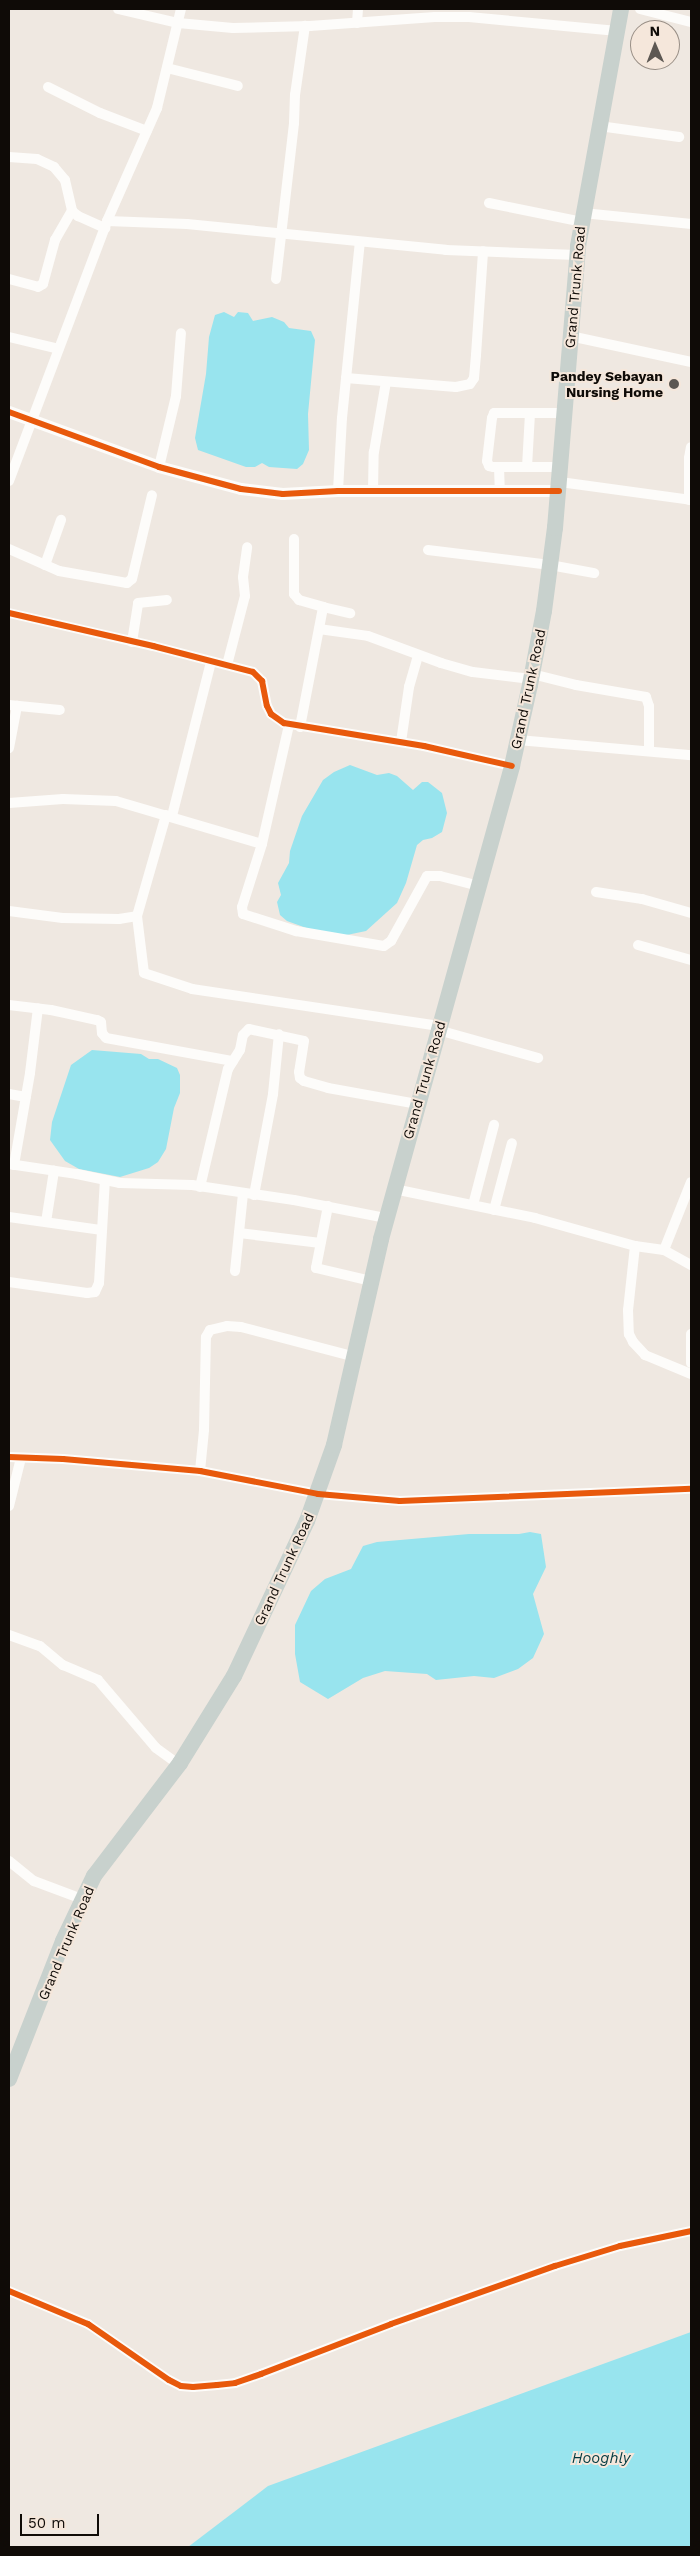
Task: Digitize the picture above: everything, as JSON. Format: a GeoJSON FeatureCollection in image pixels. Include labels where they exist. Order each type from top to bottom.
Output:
{"type":"FeatureCollection","features":[{"type":"Feature","properties":{"kind":"main road","name":"Grand Trunk Road"},"geometry":{"type":"LineString","coordinates":[[9,2079],[82,1899],[107,1858],[178,1765],[234,1676],[287,1566],[318,1494],[334,1445],[386,1218],[512,766],[531,676],[550,565],[559,491],[570,336],[582,217],[621,9]]}},
{"type":"Feature","properties":{"kind":"street"},"geometry":{"type":"LineString","coordinates":[[118,9],[178,23],[233,28],[305,26],[435,17],[469,17],[617,31]]}},
{"type":"Feature","properties":{"kind":"street"},"geometry":{"type":"LineString","coordinates":[[9,482],[106,224],[157,108],[181,9]]}},
{"type":"Feature","properties":{"kind":"street"},"geometry":{"type":"LineString","coordinates":[[358,9],[358,23]]}},
{"type":"Feature","properties":{"kind":"street"},"geometry":{"type":"LineString","coordinates":[[640,9],[691,22]]}},
{"type":"Feature","properties":{"kind":"street"},"geometry":{"type":"LineString","coordinates":[[276,279],[305,26]]}},
{"type":"Feature","properties":{"kind":"street"},"geometry":{"type":"LineString","coordinates":[[167,68],[238,86]]}},
{"type":"Feature","properties":{"kind":"street"},"geometry":{"type":"LineString","coordinates":[[48,87],[100,113],[147,131]]}},
{"type":"Feature","properties":{"kind":"street"},"geometry":{"type":"LineString","coordinates":[[599,126],[679,137]]}},
{"type":"Feature","properties":{"kind":"street"},"geometry":{"type":"LineString","coordinates":[[9,157],[37,159],[54,167],[65,180],[72,211],[78,216],[106,224],[180,224],[360,242],[483,251],[577,255]]}},
{"type":"Feature","properties":{"kind":"street"},"geometry":{"type":"LineString","coordinates":[[489,203],[582,217],[691,224]]}},
{"type":"Feature","properties":{"kind":"street"},"geometry":{"type":"LineString","coordinates":[[9,279],[38,286],[44,284],[55,240],[72,211]]}},
{"type":"Feature","properties":{"kind":"street"},"geometry":{"type":"LineString","coordinates":[[338,491],[346,378],[360,242]]}},
{"type":"Feature","properties":{"kind":"street"},"geometry":{"type":"LineString","coordinates":[[346,378],[456,387],[470,384],[474,378],[483,251]]}},
{"type":"Feature","properties":{"kind":"street"},"geometry":{"type":"LineString","coordinates":[[159,467],[176,396],[181,333]]}},
{"type":"Feature","properties":{"kind":"street"},"geometry":{"type":"LineString","coordinates":[[570,336],[691,362]]}},
{"type":"Feature","properties":{"kind":"street"},"geometry":{"type":"LineString","coordinates":[[9,337],[59,349]]}},
{"type":"Feature","properties":{"kind":"street"},"geometry":{"type":"LineString","coordinates":[[372,491],[375,444],[386,382]]}},
{"type":"Feature","properties":{"kind":"street"},"geometry":{"type":"LineString","coordinates":[[9,412],[159,467],[203,480],[283,494],[338,491],[559,491],[690,500],[689,458],[691,447]]}},
{"type":"Feature","properties":{"kind":"street"},"geometry":{"type":"LineString","coordinates":[[559,491],[527,467],[489,466],[487,461],[493,415],[498,412],[566,413]]}},
{"type":"Feature","properties":{"kind":"street"},"geometry":{"type":"LineString","coordinates":[[527,467],[530,413]]}},
{"type":"Feature","properties":{"kind":"street"},"geometry":{"type":"LineString","coordinates":[[499,467],[500,491]]}},
{"type":"Feature","properties":{"kind":"street"},"geometry":{"type":"LineString","coordinates":[[9,549],[75,576],[123,583],[130,582],[152,495]]}},
{"type":"Feature","properties":{"kind":"street"},"geometry":{"type":"LineString","coordinates":[[45,565],[61,520]]}},
{"type":"Feature","properties":{"kind":"street"},"geometry":{"type":"LineString","coordinates":[[294,539],[294,594],[299,600],[350,613]]}},
{"type":"Feature","properties":{"kind":"street"},"geometry":{"type":"LineString","coordinates":[[227,666],[245,596],[243,577],[247,547]]}},
{"type":"Feature","properties":{"kind":"street"},"geometry":{"type":"LineString","coordinates":[[428,550],[550,565],[594,573]]}},
{"type":"Feature","properties":{"kind":"street"},"geometry":{"type":"LineString","coordinates":[[132,642],[138,603],[167,600]]}},
{"type":"Feature","properties":{"kind":"street"},"geometry":{"type":"LineString","coordinates":[[300,727],[324,607]]}},
{"type":"Feature","properties":{"kind":"street"},"geometry":{"type":"LineString","coordinates":[[9,613],[253,672],[258,676],[271,714],[277,720],[289,724],[401,742],[512,766]]}},
{"type":"Feature","properties":{"kind":"street"},"geometry":{"type":"LineString","coordinates":[[319,629],[368,636],[418,655],[473,672],[531,676],[646,697],[649,706],[649,750]]}},
{"type":"Feature","properties":{"kind":"street"},"geometry":{"type":"LineString","coordinates":[[401,742],[409,687],[418,655]]}},
{"type":"Feature","properties":{"kind":"street"},"geometry":{"type":"LineString","coordinates":[[211,662],[169,816],[137,916],[142,970],[147,976],[192,989],[438,1028],[538,1058]]}},
{"type":"Feature","properties":{"kind":"street"},"geometry":{"type":"LineString","coordinates":[[9,748],[13,705],[60,710]]}},
{"type":"Feature","properties":{"kind":"street"},"geometry":{"type":"LineString","coordinates":[[289,724],[262,844],[242,911],[248,916],[296,931],[368,945],[384,946],[391,941],[427,876],[440,876],[479,886]]}},
{"type":"Feature","properties":{"kind":"street"},"geometry":{"type":"LineString","coordinates":[[518,740],[691,755]]}},
{"type":"Feature","properties":{"kind":"street"},"geometry":{"type":"LineString","coordinates":[[9,803],[98,799],[116,801],[262,844]]}},
{"type":"Feature","properties":{"kind":"street"},"geometry":{"type":"LineString","coordinates":[[596,892],[642,899],[691,913]]}},
{"type":"Feature","properties":{"kind":"street"},"geometry":{"type":"LineString","coordinates":[[9,911],[63,918],[119,919],[137,916]]}},
{"type":"Feature","properties":{"kind":"street"},"geometry":{"type":"LineString","coordinates":[[638,945],[691,960]]}},
{"type":"Feature","properties":{"kind":"street"},"geometry":{"type":"LineString","coordinates":[[9,1005],[38,1008],[97,1020],[100,1022],[102,1033],[106,1038],[233,1061]]}},
{"type":"Feature","properties":{"kind":"street"},"geometry":{"type":"LineString","coordinates":[[38,1008],[26,1097],[11,1164],[134,1184],[200,1187],[249,1194],[328,1206],[386,1218]]}},
{"type":"Feature","properties":{"kind":"street"},"geometry":{"type":"LineString","coordinates":[[200,1187],[228,1069],[240,1050],[243,1035],[249,1029],[279,1034],[304,1041],[299,1072],[300,1078],[304,1081],[336,1090],[417,1104]]}},
{"type":"Feature","properties":{"kind":"street"},"geometry":{"type":"LineString","coordinates":[[235,1272],[239,1233],[272,1094],[279,1034]]}},
{"type":"Feature","properties":{"kind":"street"},"geometry":{"type":"LineString","coordinates":[[9,1094],[26,1097]]}},
{"type":"Feature","properties":{"kind":"street"},"geometry":{"type":"LineString","coordinates":[[473,1205],[494,1125]]}},
{"type":"Feature","properties":{"kind":"street"},"geometry":{"type":"LineString","coordinates":[[494,1210],[512,1143]]}},
{"type":"Feature","properties":{"kind":"street"},"geometry":{"type":"LineString","coordinates":[[46,1222],[54,1171]]}},
{"type":"Feature","properties":{"kind":"street"},"geometry":{"type":"LineString","coordinates":[[9,1282],[87,1293],[95,1292],[98,1283],[105,1180]]}},
{"type":"Feature","properties":{"kind":"street"},"geometry":{"type":"LineString","coordinates":[[664,1250],[691,1182]]}},
{"type":"Feature","properties":{"kind":"street"},"geometry":{"type":"LineString","coordinates":[[394,1189],[535,1218],[636,1246],[664,1250],[691,1265]]}},
{"type":"Feature","properties":{"kind":"street"},"geometry":{"type":"LineString","coordinates":[[328,1206],[316,1266],[318,1270],[371,1281]]}},
{"type":"Feature","properties":{"kind":"street"},"geometry":{"type":"LineString","coordinates":[[9,1216],[102,1230]]}},
{"type":"Feature","properties":{"kind":"street"},"geometry":{"type":"LineString","coordinates":[[239,1233],[320,1243]]}},
{"type":"Feature","properties":{"kind":"street"},"geometry":{"type":"LineString","coordinates":[[636,1246],[628,1310],[629,1334],[644,1355],[691,1374]]}},
{"type":"Feature","properties":{"kind":"street"},"geometry":{"type":"LineString","coordinates":[[200,1471],[204,1430],[206,1337],[210,1330],[227,1326],[241,1327],[355,1357]]}},
{"type":"Feature","properties":{"kind":"street"},"geometry":{"type":"LineString","coordinates":[[691,1334],[691,1363]]}},
{"type":"Feature","properties":{"kind":"street"},"geometry":{"type":"LineString","coordinates":[[9,1458],[63,1459],[200,1471],[318,1494],[400,1501],[691,1489]]}},
{"type":"Feature","properties":{"kind":"street"},"geometry":{"type":"LineString","coordinates":[[9,1506],[21,1458]]}},
{"type":"Feature","properties":{"kind":"street"},"geometry":{"type":"LineString","coordinates":[[9,1635],[40,1646],[64,1665],[98,1680],[156,1748],[178,1765]]}},
{"type":"Feature","properties":{"kind":"street"},"geometry":{"type":"LineString","coordinates":[[11,1868],[34,1881],[82,1899]]}},
{"type":"Feature","properties":{"kind":"street"},"geometry":{"type":"LineString","coordinates":[[9,2291],[88,2324],[168,2380],[180,2386],[217,2385],[235,2383],[261,2374],[391,2324],[555,2266],[620,2246],[691,2231]]}},
{"type":"Feature","properties":{"kind":"water"},"geometry":{"type":"Polygon","coordinates":[[[224,312],[234,317],[238,312],[248,313],[253,321],[272,317],[284,322],[289,328],[311,331],[315,340],[308,414],[309,450],[303,464],[297,469],[269,467],[262,463],[255,467],[246,467],[198,450],[195,438],[206,374],[209,337],[215,315],[224,312]]]}},
{"type":"Feature","properties":{"kind":"water"},"geometry":{"type":"Polygon","coordinates":[[[350,765],[377,775],[389,773],[397,776],[413,790],[422,782],[428,782],[442,793],[447,813],[442,832],[432,838],[423,840],[417,845],[406,883],[397,903],[366,931],[342,936],[312,930],[287,921],[280,915],[277,902],[281,895],[278,883],[289,863],[290,851],[302,816],[323,780],[334,772],[350,765]]]}},
{"type":"Feature","properties":{"kind":"water"},"geometry":{"type":"Polygon","coordinates":[[[92,1050],[141,1054],[149,1059],[158,1059],[177,1068],[180,1075],[180,1093],[174,1108],[166,1149],[158,1162],[149,1168],[120,1177],[79,1169],[65,1161],[50,1140],[52,1122],[71,1065],[92,1050]]]}},
{"type":"Feature","properties":{"kind":"water"},"geometry":{"type":"Polygon","coordinates":[[[530,1532],[541,1534],[546,1567],[533,1594],[544,1634],[533,1658],[518,1669],[494,1678],[474,1676],[436,1680],[427,1674],[385,1671],[363,1678],[328,1699],[300,1682],[295,1654],[295,1625],[311,1591],[325,1579],[351,1569],[363,1546],[377,1542],[469,1534],[519,1534],[530,1532]]]}},
{"type":"Feature","properties":{"kind":"water","name":"Hooghly"},"geometry":{"type":"Polygon","coordinates":[[[691,2332],[691,2547],[188,2547],[268,2486],[691,2332]]]}},
{"type":"Feature","properties":{"kind":"cycle path"},"geometry":{"type":"LineString","coordinates":[[9,412],[159,467],[241,489],[283,494],[338,491],[559,491]]}},
{"type":"Feature","properties":{"kind":"cycle path"},"geometry":{"type":"LineString","coordinates":[[9,613],[153,646],[253,672],[262,681],[267,706],[271,714],[284,723],[424,746],[512,766]]}},
{"type":"Feature","properties":{"kind":"cycle path"},"geometry":{"type":"LineString","coordinates":[[9,1457],[63,1459],[200,1471],[318,1494],[400,1501],[691,1489]]}},
{"type":"Feature","properties":{"kind":"cycle path"},"geometry":{"type":"LineString","coordinates":[[9,2291],[88,2324],[169,2380],[181,2386],[217,2385],[235,2383],[261,2374],[391,2324],[555,2266],[620,2246],[691,2231]]}},
{"type":"Feature","properties":{"kind":"place","name":"Pandey Sebayan Nursing Home"},"geometry":{"type":"Point","coordinates":[674,384]}}]}
